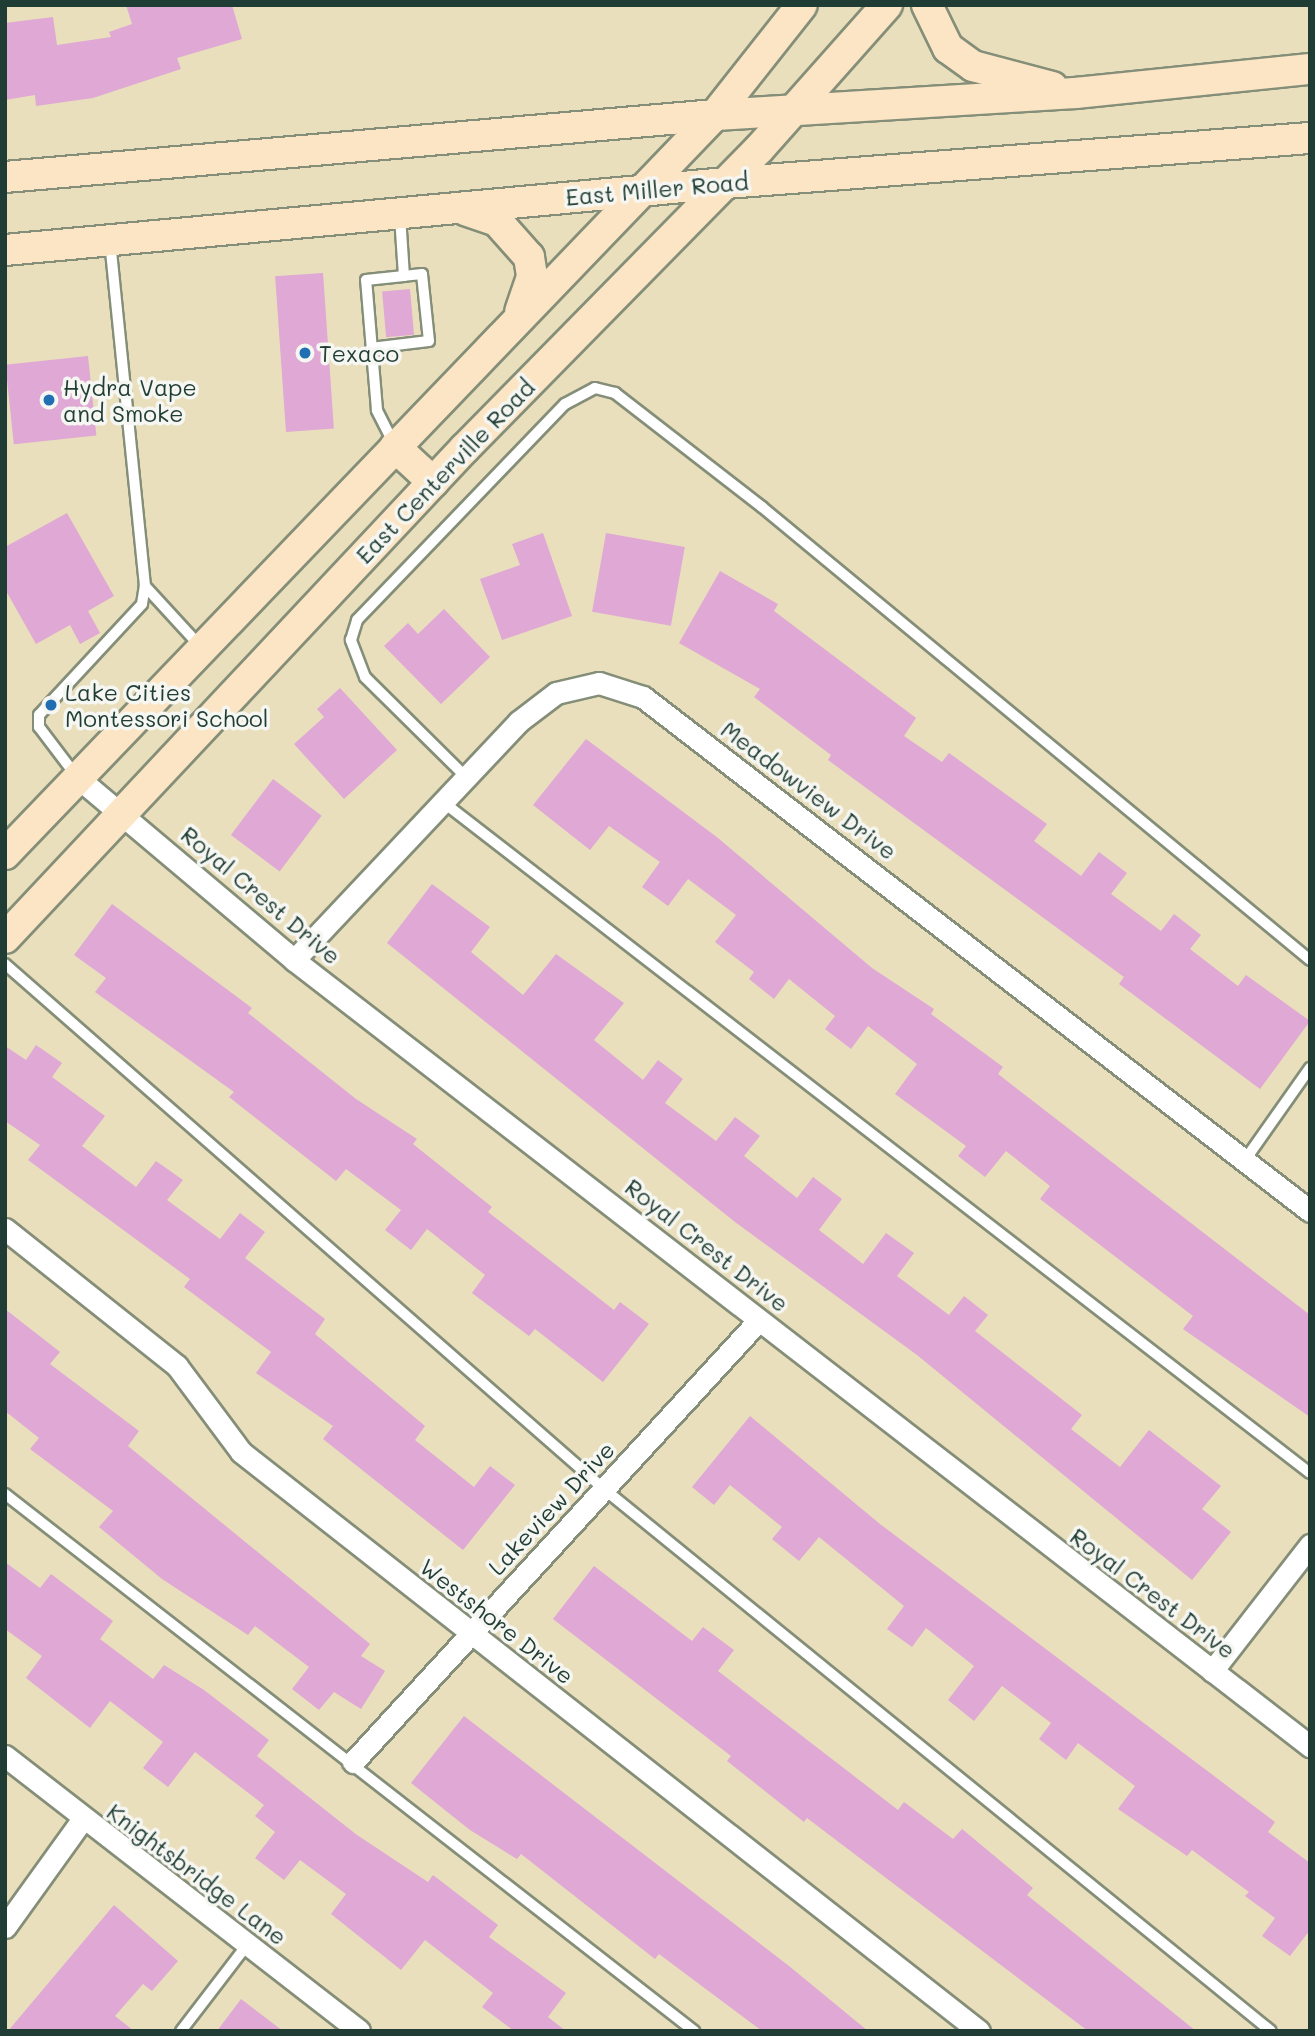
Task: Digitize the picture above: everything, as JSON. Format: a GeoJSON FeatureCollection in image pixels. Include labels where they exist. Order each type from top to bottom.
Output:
{"type":"FeatureCollection","features":[{"type":"Feature","properties":{"kind":"main road"},"geometry":{"type":"LineString","coordinates":[[5,853],[715,115],[802,5]]}},
{"type":"Feature","properties":{"kind":"main road","name":"East Centerville Road"},"geometry":{"type":"LineString","coordinates":[[5,938],[121,811],[433,482],[726,183],[887,5]]}},
{"type":"Feature","properties":{"kind":"main road"},"geometry":{"type":"LineString","coordinates":[[927,5],[948,48],[973,66],[1076,93]]}},
{"type":"Feature","properties":{"kind":"main road"},"geometry":{"type":"LineString","coordinates":[[5,177],[715,115],[1076,93],[1310,69]]}},
{"type":"Feature","properties":{"kind":"main road","name":"East Miller Road"},"geometry":{"type":"LineString","coordinates":[[5,250],[641,190],[1310,138]]}},
{"type":"Feature","properties":{"kind":"main road"},"geometry":{"type":"LineString","coordinates":[[458,207],[497,221],[529,257],[532,277],[516,321]]}},
{"type":"Feature","properties":{"kind":"main road"},"geometry":{"type":"LineString","coordinates":[[395,447],[433,482]]}},
{"type":"Feature","properties":{"kind":"street","name":"Meadowview Drive"},"geometry":{"type":"LineString","coordinates":[[294,960],[466,777],[556,693],[599,682],[643,697],[1310,1211]]}},
{"type":"Feature","properties":{"kind":"street","name":"Royal Crest Drive"},"geometry":{"type":"LineString","coordinates":[[77,777],[121,811],[294,960],[1310,1746]]}},
{"type":"Feature","properties":{"kind":"street","name":"Westshore Drive"},"geometry":{"type":"LineString","coordinates":[[5,1229],[177,1366],[241,1452],[979,2031]]}},
{"type":"Feature","properties":{"kind":"street","name":"Lakeview Drive"},"geometry":{"type":"LineString","coordinates":[[353,1762],[760,1320]]}},
{"type":"Feature","properties":{"kind":"street"},"geometry":{"type":"LineString","coordinates":[[1212,1671],[1310,1545]]}},
{"type":"Feature","properties":{"kind":"street","name":"Knightsbridge Lane"},"geometry":{"type":"LineString","coordinates":[[5,1756],[82,1820],[359,2031]]}},
{"type":"Feature","properties":{"kind":"street"},"geometry":{"type":"LineString","coordinates":[[5,1927],[82,1820]]}},
{"type":"Feature","properties":{"kind":"lane"},"geometry":{"type":"LineString","coordinates":[[400,213],[404,276]]}},
{"type":"Feature","properties":{"kind":"lane"},"geometry":{"type":"LineString","coordinates":[[77,777],[40,727],[39,715],[142,604],[145,586],[110,240]]}},
{"type":"Feature","properties":{"kind":"lane"},"geometry":{"type":"LineString","coordinates":[[371,348],[429,341],[422,274],[366,280],[371,348],[377,410],[395,447]]}},
{"type":"Feature","properties":{"kind":"lane"},"geometry":{"type":"LineString","coordinates":[[466,777],[365,677],[351,640],[357,620],[565,404],[595,388],[605,391],[983,684],[1310,960]]}},
{"type":"Feature","properties":{"kind":"lane"},"geometry":{"type":"LineString","coordinates":[[145,586],[202,648]]}},
{"type":"Feature","properties":{"kind":"lane"},"geometry":{"type":"LineString","coordinates":[[443,802],[1310,1473]]}},
{"type":"Feature","properties":{"kind":"lane"},"geometry":{"type":"LineString","coordinates":[[5,964],[604,1489],[1271,2031]]}},
{"type":"Feature","properties":{"kind":"lane"},"geometry":{"type":"LineString","coordinates":[[1245,1160],[1310,1068]]}},
{"type":"Feature","properties":{"kind":"lane"},"geometry":{"type":"LineString","coordinates":[[5,1494],[353,1762],[694,2031]]}},
{"type":"Feature","properties":{"kind":"lane"},"geometry":{"type":"LineString","coordinates":[[181,2031],[247,1945]]}},
{"type":"Feature","properties":{"kind":"building"},"geometry":{"type":"Polygon","coordinates":[[[126,5],[232,5],[242,39],[177,58],[181,69],[93,98],[36,106],[35,95],[5,100],[5,23],[53,17],[57,45],[111,37],[109,32],[132,24],[126,5]]]}},
{"type":"Feature","properties":{"kind":"building","name":"Texaco"},"geometry":{"type":"Polygon","coordinates":[[[323,273],[334,429],[286,432],[275,276],[323,273]]]}},
{"type":"Feature","properties":{"kind":"building"},"geometry":{"type":"Polygon","coordinates":[[[410,289],[414,335],[386,337],[382,291],[410,289]]]}},
{"type":"Feature","properties":{"kind":"building","name":"Hydra Vape and Smoke"},"geometry":{"type":"Polygon","coordinates":[[[88,356],[96,436],[14,444],[5,365],[88,356]]]}},
{"type":"Feature","properties":{"kind":"building"},"geometry":{"type":"Polygon","coordinates":[[[67,513],[114,596],[88,611],[100,633],[80,644],[70,625],[36,644],[5,589],[5,547],[67,513]]]}},
{"type":"Feature","properties":{"kind":"building"},"geometry":{"type":"Polygon","coordinates":[[[543,533],[572,616],[502,640],[480,579],[520,565],[512,544],[543,533]]]}},
{"type":"Feature","properties":{"kind":"building"},"geometry":{"type":"Polygon","coordinates":[[[606,533],[685,547],[671,626],[592,612],[606,533]]]}},
{"type":"Feature","properties":{"kind":"building"},"geometry":{"type":"Polygon","coordinates":[[[720,571],[778,604],[774,611],[916,718],[904,736],[942,762],[949,753],[1047,824],[1034,841],[1081,876],[1099,852],[1127,873],[1111,894],[1161,931],[1174,914],[1201,935],[1190,949],[1238,986],[1246,975],[1310,1021],[1260,1089],[1119,984],[1124,977],[828,760],[831,755],[754,697],[760,689],[679,643],[720,571]]]}},
{"type":"Feature","properties":{"kind":"building"},"geometry":{"type":"Polygon","coordinates":[[[444,609],[490,657],[441,704],[384,646],[408,623],[418,634],[444,609]]]}},
{"type":"Feature","properties":{"kind":"building"},"geometry":{"type":"Polygon","coordinates":[[[340,688],[397,750],[344,799],[294,744],[324,717],[317,709],[340,688]]]}},
{"type":"Feature","properties":{"kind":"building"},"geometry":{"type":"Polygon","coordinates":[[[586,739],[718,838],[872,968],[934,1009],[931,1014],[1003,1067],[998,1074],[1310,1315],[1310,1417],[1183,1329],[1193,1316],[1040,1199],[1050,1186],[1006,1151],[985,1177],[958,1156],[966,1146],[895,1094],[917,1064],[868,1026],[851,1049],[825,1029],[835,1016],[789,979],[774,999],[749,979],[754,972],[715,942],[736,915],[688,879],[668,906],[642,887],[660,862],[609,826],[590,850],[533,805],[586,739]]]}},
{"type":"Feature","properties":{"kind":"building"},"geometry":{"type":"Polygon","coordinates":[[[273,779],[322,816],[280,872],[231,835],[273,779]]]}},
{"type":"Feature","properties":{"kind":"building"},"geometry":{"type":"Polygon","coordinates":[[[432,884],[490,927],[471,952],[523,995],[556,954],[624,1003],[594,1040],[643,1080],[658,1060],[683,1079],[665,1103],[716,1141],[735,1117],[760,1136],[744,1156],[797,1198],[813,1177],[842,1199],[819,1230],[863,1264],[886,1233],[914,1253],[897,1276],[949,1315],[964,1296],[988,1315],[975,1331],[1082,1415],[1071,1429],[1120,1467],[1149,1430],[1221,1486],[1202,1509],[1231,1532],[1192,1580],[917,1355],[735,1222],[387,943],[432,884]]]}},
{"type":"Feature","properties":{"kind":"building"},"geometry":{"type":"Polygon","coordinates":[[[112,904],[252,1008],[248,1013],[356,1099],[417,1139],[413,1144],[492,1207],[488,1212],[614,1310],[620,1302],[649,1324],[603,1382],[535,1329],[529,1336],[472,1293],[485,1275],[427,1229],[411,1250],[385,1230],[401,1210],[346,1169],[336,1181],[229,1097],[234,1092],[95,992],[106,978],[74,955],[112,904]]]}},
{"type":"Feature","properties":{"kind":"building"},"geometry":{"type":"Polygon","coordinates":[[[36,1045],[62,1063],[52,1077],[105,1116],[82,1146],[136,1187],[156,1161],[183,1180],[167,1200],[220,1239],[240,1213],[265,1232],[245,1258],[325,1319],[315,1334],[425,1426],[415,1440],[474,1487],[490,1466],[515,1485],[463,1550],[323,1439],[333,1426],[256,1373],[271,1352],[184,1287],[190,1279],[28,1160],[40,1145],[5,1121],[5,1046],[26,1060],[36,1045]]]}},
{"type":"Feature","properties":{"kind":"building"},"geometry":{"type":"Polygon","coordinates":[[[5,1309],[60,1352],[50,1364],[139,1431],[128,1446],[370,1644],[361,1656],[385,1671],[361,1709],[334,1692],[319,1710],[292,1689],[309,1667],[255,1626],[248,1635],[162,1579],[99,1527],[113,1511],[30,1449],[39,1438],[5,1411],[5,1309]]]}},
{"type":"Feature","properties":{"kind":"building"},"geometry":{"type":"Polygon","coordinates":[[[750,1416],[880,1524],[1275,1822],[1268,1832],[1310,1863],[1310,1930],[1290,1956],[1262,1936],[1275,1918],[1245,1896],[1249,1892],[1192,1850],[1187,1856],[1118,1809],[1135,1786],[1078,1743],[1066,1760],[1039,1739],[1051,1723],[1002,1686],[974,1721],[948,1700],[974,1666],[926,1628],[912,1647],[887,1629],[904,1606],[819,1537],[799,1561],[772,1539],[782,1527],[730,1485],[714,1505],[692,1487],[750,1416]]]}},
{"type":"Feature","properties":{"kind":"building"},"geometry":{"type":"Polygon","coordinates":[[[5,1562],[40,1588],[51,1574],[113,1621],[100,1639],[153,1679],[164,1665],[204,1690],[269,1740],[257,1756],[357,1835],[428,1882],[433,1875],[498,1925],[489,1937],[566,1993],[548,2017],[566,2031],[514,2031],[482,2007],[493,1993],[425,1940],[401,1970],[331,1914],[346,1894],[300,1860],[284,1880],[255,1858],[275,1832],[255,1816],[264,1805],[195,1752],[168,1787],[143,1768],[163,1742],[110,1701],[90,1728],[26,1678],[42,1656],[5,1629],[5,1562]]]}},
{"type":"Feature","properties":{"kind":"building"},"geometry":{"type":"Polygon","coordinates":[[[594,1566],[692,1641],[703,1627],[734,1650],[718,1671],[898,1810],[904,1802],[953,1839],[962,1829],[1033,1888],[1027,1895],[1196,2031],[1088,2031],[807,1818],[804,1822],[727,1761],[731,1756],[553,1619],[594,1566]]]}},
{"type":"Feature","properties":{"kind":"building"},"geometry":{"type":"Polygon","coordinates":[[[464,1716],[789,1966],[868,2031],[762,2031],[659,1954],[655,1959],[521,1854],[517,1859],[470,1830],[411,1783],[464,1716]]]}},
{"type":"Feature","properties":{"kind":"building"},"geometry":{"type":"Polygon","coordinates":[[[114,1905],[178,1961],[152,1991],[143,1984],[115,2016],[134,2031],[8,2031],[114,1905]]]}},
{"type":"Feature","properties":{"kind":"building"},"geometry":{"type":"Polygon","coordinates":[[[241,1999],[283,2031],[217,2031],[241,1999]]]}},
{"type":"Feature","properties":{"kind":"place","name":"Texaco"},"geometry":{"type":"Point","coordinates":[305,353]}},
{"type":"Feature","properties":{"kind":"place","name":"Hydra Vape and Smoke"},"geometry":{"type":"Point","coordinates":[49,400]}},
{"type":"Feature","properties":{"kind":"place","name":"Lake Cities Montessori School"},"geometry":{"type":"Point","coordinates":[51,705]}}]}
